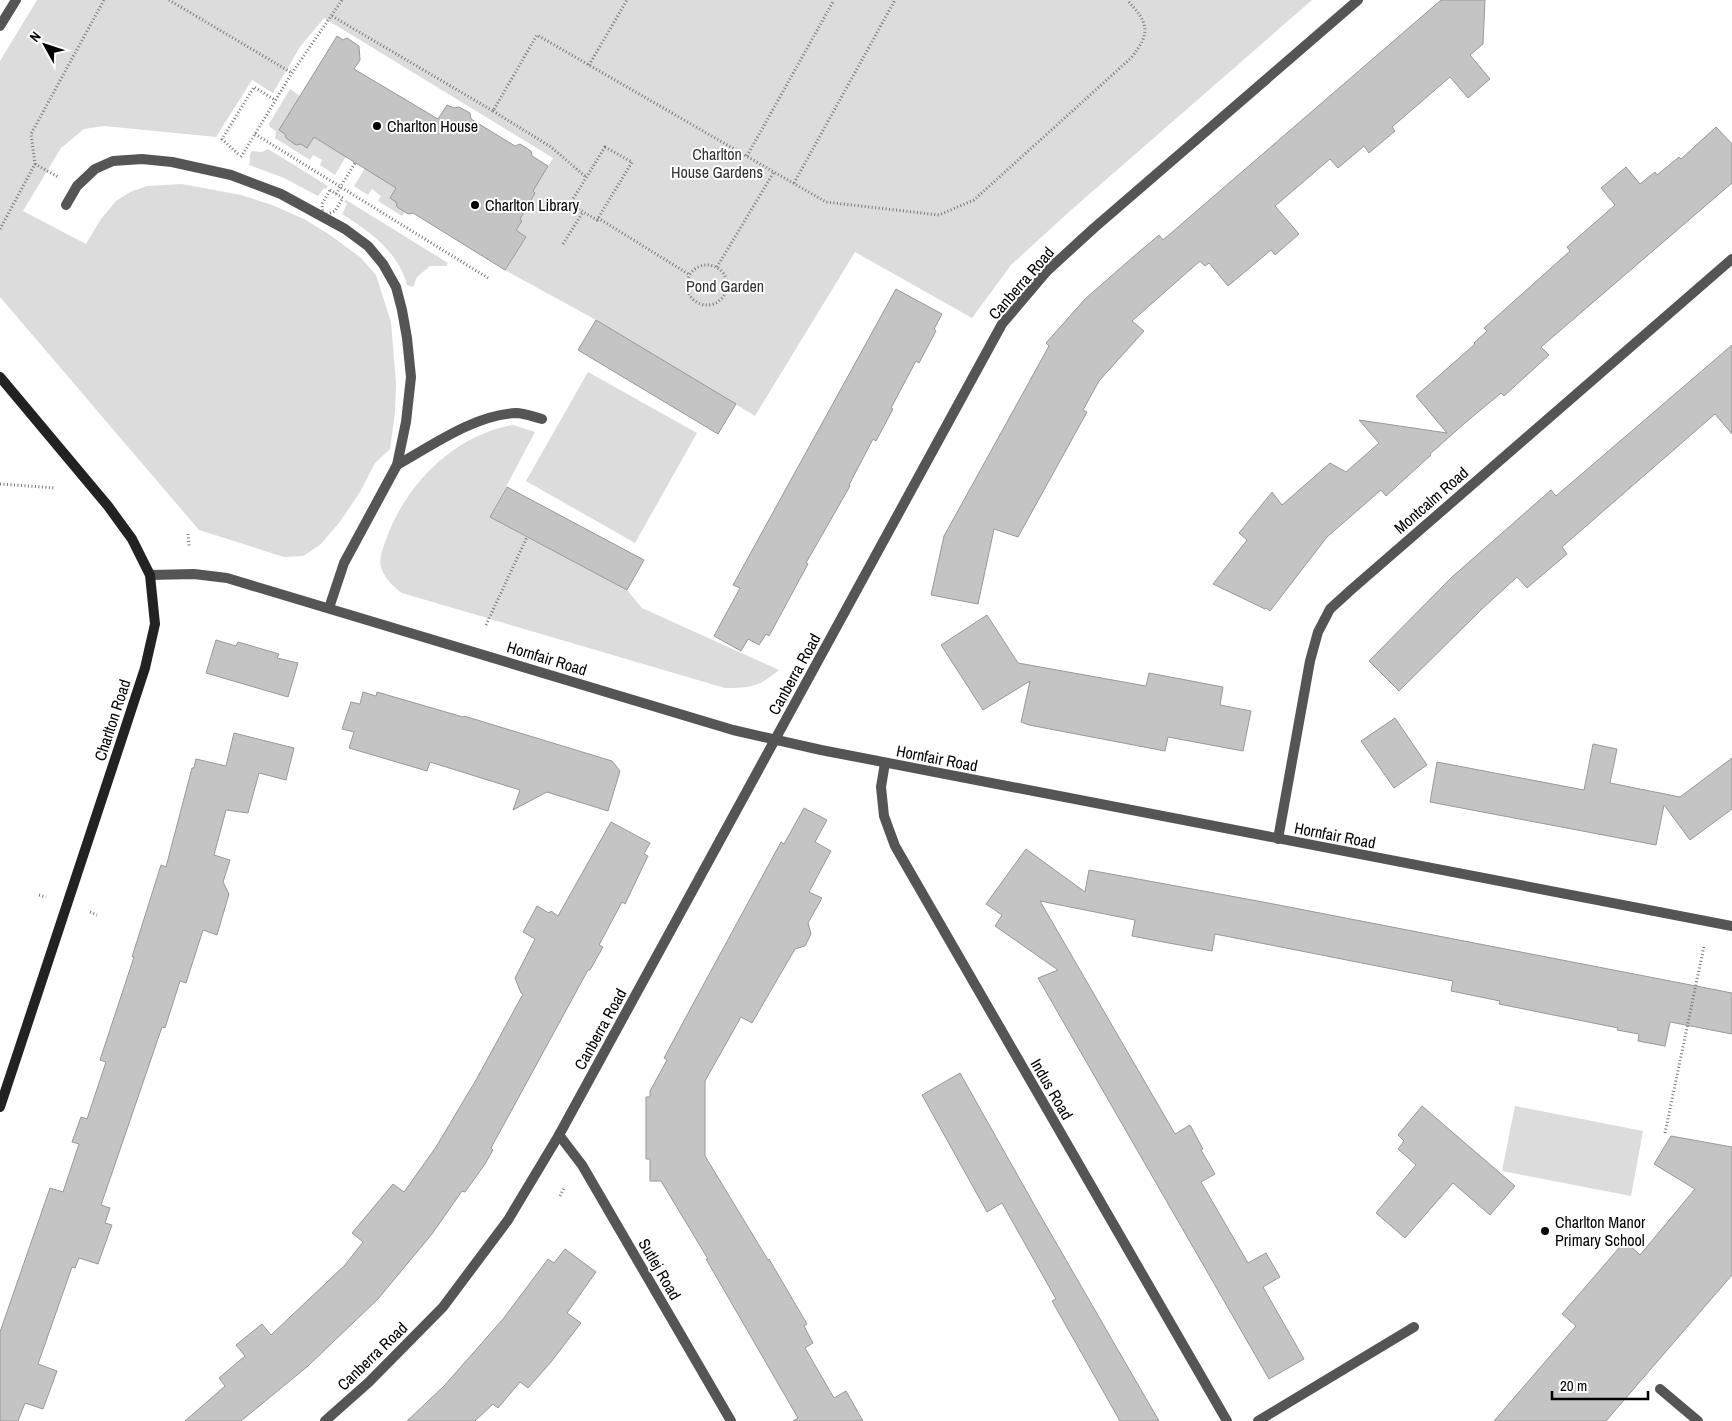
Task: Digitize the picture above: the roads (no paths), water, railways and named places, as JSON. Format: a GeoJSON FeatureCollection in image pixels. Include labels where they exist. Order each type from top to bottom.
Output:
{"type":"FeatureCollection","features":[{"type":"Feature","properties":{"kind":"main road","name":"Charlton Road"},"geometry":{"type":"LineString","coordinates":[[0,377],[108,506],[132,539],[150,575],[155,624],[144,668],[0,1107]]}},
{"type":"Feature","properties":{"kind":"street"},"geometry":{"type":"LineString","coordinates":[[0,26],[16,0]]}},
{"type":"Feature","properties":{"kind":"street","name":"Canberra Road"},"geometry":{"type":"LineString","coordinates":[[325,1421],[369,1382],[443,1307],[508,1220],[559,1135],[1002,324],[1047,271],[1358,0]]}},
{"type":"Feature","properties":{"kind":"street"},"geometry":{"type":"LineString","coordinates":[[66,205],[76,186],[95,169],[113,161],[142,159],[172,162],[231,175],[281,194],[345,229],[368,246],[383,264],[396,287],[407,338],[411,377],[406,422],[397,465],[344,563],[329,608]]}},
{"type":"Feature","properties":{"kind":"street","name":"Montcalm Road"},"geometry":{"type":"LineString","coordinates":[[1278,839],[1310,661],[1318,632],[1330,609],[1732,259]]}},
{"type":"Feature","properties":{"kind":"street"},"geometry":{"type":"LineString","coordinates":[[397,465],[471,424],[493,415],[518,413],[542,419]]}},
{"type":"Feature","properties":{"kind":"street","name":"Hornfair Road"},"geometry":{"type":"LineString","coordinates":[[150,575],[194,574],[227,578],[733,730],[885,763],[1732,926]]}},
{"type":"Feature","properties":{"kind":"street","name":"Indus Road"},"geometry":{"type":"LineString","coordinates":[[885,763],[881,787],[884,816],[895,846],[1227,1421]]}},
{"type":"Feature","properties":{"kind":"street","name":"Sutlej Road"},"geometry":{"type":"LineString","coordinates":[[559,1135],[582,1165],[731,1421]]}},
{"type":"Feature","properties":{"kind":"street"},"geometry":{"type":"LineString","coordinates":[[1258,1421],[1414,1327]]}},
{"type":"Feature","properties":{"kind":"street"},"geometry":{"type":"LineString","coordinates":[[1660,1389],[1698,1421]]}},
{"type":"Feature","properties":{"kind":"place","name":"Charlton House"},"geometry":{"type":"Point","coordinates":[377,126]}},
{"type":"Feature","properties":{"kind":"place","name":"Charlton Library"},"geometry":{"type":"Point","coordinates":[475,205]}},
{"type":"Feature","properties":{"kind":"place","name":"Charlton Manor Primary School"},"geometry":{"type":"Point","coordinates":[1545,1231]}},
{"type":"Feature","properties":{"kind":"park label","name":"Charlton House Gardens"},"geometry":{"type":"Point","coordinates":[717,163]}},
{"type":"Feature","properties":{"kind":"park label","name":"Pond Garden"},"geometry":{"type":"Point","coordinates":[725,286]}}]}
